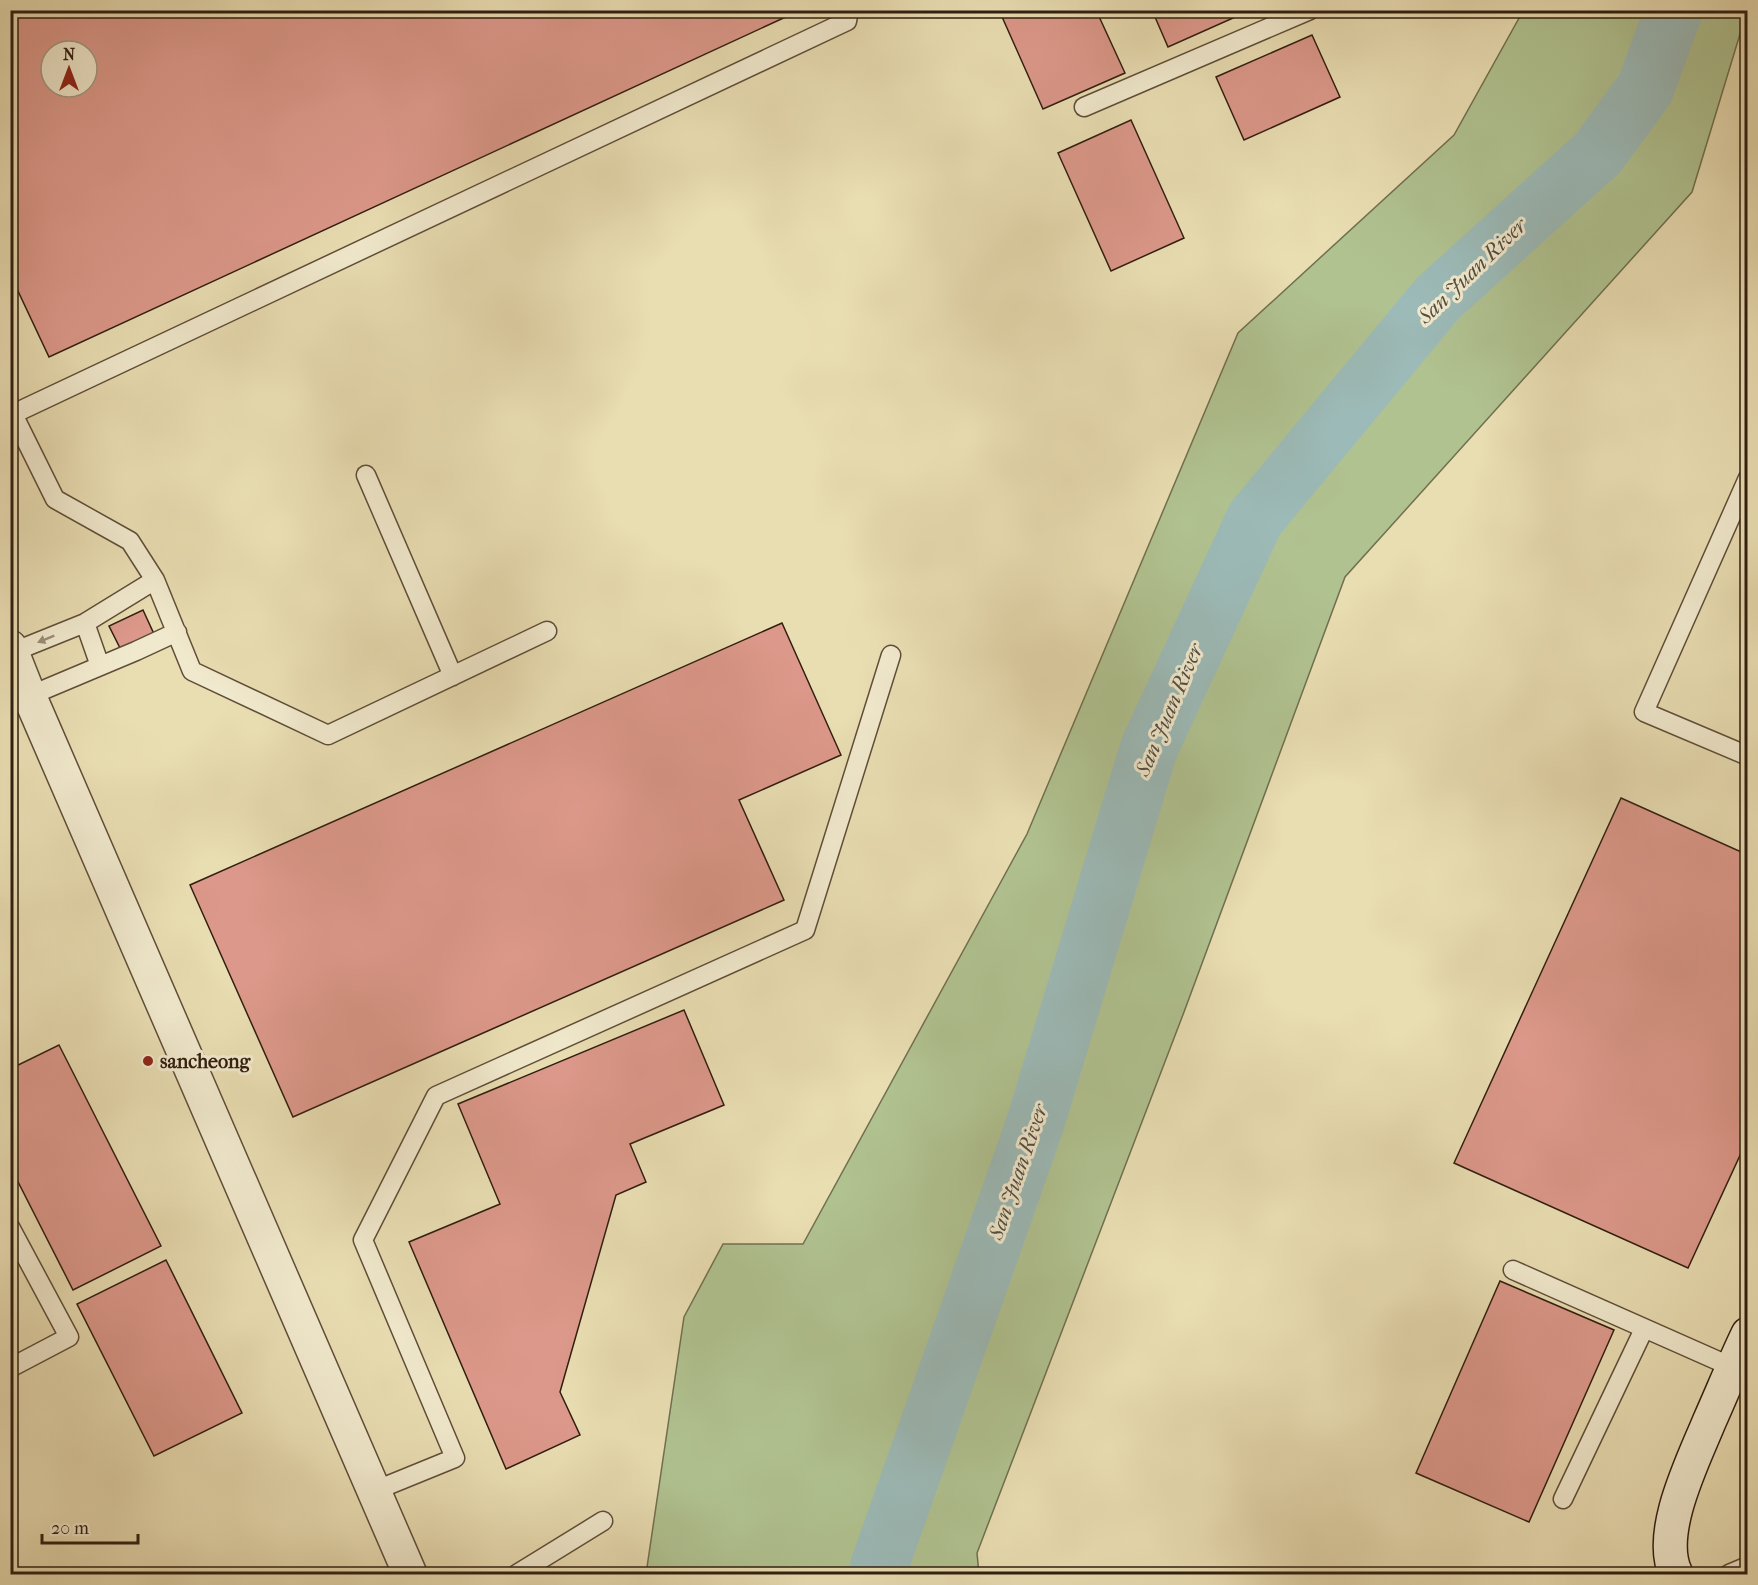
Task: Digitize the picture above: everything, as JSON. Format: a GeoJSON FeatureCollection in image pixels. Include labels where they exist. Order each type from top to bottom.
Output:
{"type":"FeatureCollection","features":[{"type":"Feature","properties":{"kind":"street"},"geometry":{"type":"LineString","coordinates":[[12,650],[20,700],[410,1575]]}},
{"type":"Feature","properties":{"kind":"street"},"geometry":{"type":"LineString","coordinates":[[1676,1575],[1671,1565],[1671,1533],[1681,1488],[1748,1334]]}},
{"type":"Feature","properties":{"kind":"lane"},"geometry":{"type":"LineString","coordinates":[[547,631],[328,735],[192,672],[155,580],[130,541],[54,499],[12,411],[847,21],[849,10]]}},
{"type":"Feature","properties":{"kind":"lane"},"geometry":{"type":"LineString","coordinates":[[1084,107],[1310,10]]}},
{"type":"Feature","properties":{"kind":"lane"},"geometry":{"type":"LineString","coordinates":[[366,475],[453,676]]}},
{"type":"Feature","properties":{"kind":"lane"},"geometry":{"type":"LineString","coordinates":[[1748,478],[1644,712],[1748,756]]}},
{"type":"Feature","properties":{"kind":"lane"},"geometry":{"type":"LineString","coordinates":[[12,650],[85,623],[155,580]]}},
{"type":"Feature","properties":{"kind":"lane"},"geometry":{"type":"LineString","coordinates":[[85,623],[100,666]]}},
{"type":"Feature","properties":{"kind":"lane"},"geometry":{"type":"LineString","coordinates":[[20,700],[177,632]]}},
{"type":"Feature","properties":{"kind":"lane"},"geometry":{"type":"LineString","coordinates":[[374,1491],[454,1458],[363,1240],[436,1096],[805,930],[891,656]]}},
{"type":"Feature","properties":{"kind":"lane"},"geometry":{"type":"LineString","coordinates":[[10,1227],[69,1337],[10,1368]]}},
{"type":"Feature","properties":{"kind":"lane"},"geometry":{"type":"LineString","coordinates":[[1513,1270],[1732,1367]]}},
{"type":"Feature","properties":{"kind":"lane"},"geometry":{"type":"LineString","coordinates":[[1563,1499],[1644,1329]]}},
{"type":"Feature","properties":{"kind":"lane"},"geometry":{"type":"LineString","coordinates":[[517,1575],[603,1521]]}},
{"type":"Feature","properties":{"kind":"lane"},"geometry":{"type":"LineString","coordinates":[[1730,1575],[1748,1566]]}},
{"type":"Feature","properties":{"kind":"green space"},"geometry":{"type":"Polygon","coordinates":[[[1523,11],[1747,11],[1692,192],[1345,577],[1184,1012],[977,1553],[979,1574],[646,1574],[684,1317],[723,1244],[803,1244],[1027,834],[1238,333],[1454,135],[1523,11]]]}},
{"type":"Feature","properties":{"kind":"building"},"geometry":{"type":"Polygon","coordinates":[[[10,10],[788,10],[790,15],[49,357],[10,274],[10,10]]]}},
{"type":"Feature","properties":{"kind":"building"},"geometry":{"type":"Polygon","coordinates":[[[999,10],[1096,10],[1125,73],[1043,109],[999,10]]]}},
{"type":"Feature","properties":{"kind":"building"},"geometry":{"type":"Polygon","coordinates":[[[1152,10],[1251,10],[1168,47],[1152,10]]]}},
{"type":"Feature","properties":{"kind":"building"},"geometry":{"type":"Polygon","coordinates":[[[1312,35],[1340,97],[1244,140],[1216,77],[1312,35]]]}},
{"type":"Feature","properties":{"kind":"building"},"geometry":{"type":"Polygon","coordinates":[[[1131,120],[1184,238],[1111,271],[1058,153],[1131,120]]]}},
{"type":"Feature","properties":{"kind":"building"},"geometry":{"type":"Polygon","coordinates":[[[143,610],[154,634],[121,650],[109,626],[143,610]]]}},
{"type":"Feature","properties":{"kind":"building"},"geometry":{"type":"Polygon","coordinates":[[[782,623],[841,755],[739,800],[784,900],[293,1117],[190,885],[782,623]]]}},
{"type":"Feature","properties":{"kind":"building"},"geometry":{"type":"Polygon","coordinates":[[[1621,798],[1748,855],[1748,1138],[1688,1268],[1454,1163],[1621,798]]]}},
{"type":"Feature","properties":{"kind":"building"},"geometry":{"type":"Polygon","coordinates":[[[684,1010],[724,1105],[630,1144],[646,1182],[616,1195],[560,1392],[580,1435],[506,1469],[409,1242],[500,1204],[458,1104],[684,1010]]]}},
{"type":"Feature","properties":{"kind":"building"},"geometry":{"type":"Polygon","coordinates":[[[59,1045],[161,1246],[73,1290],[10,1166],[10,1069],[59,1045]]]}},
{"type":"Feature","properties":{"kind":"building"},"geometry":{"type":"Polygon","coordinates":[[[166,1260],[242,1413],[154,1456],[77,1304],[166,1260]]]}},
{"type":"Feature","properties":{"kind":"building"},"geometry":{"type":"Polygon","coordinates":[[[1500,1281],[1614,1330],[1529,1522],[1416,1473],[1500,1281]]]}},
{"type":"Feature","properties":{"kind":"waterway","name":"San Juan River"},"geometry":{"type":"LineString","coordinates":[[879,1574],[879,1567],[1035,1124],[1149,748],[1255,519],[1437,299],[1598,153],[1645,89],[1674,10]]}},
{"type":"Feature","properties":{"kind":"place","name":"sancheong"},"geometry":{"type":"Point","coordinates":[148,1061]}}]}
